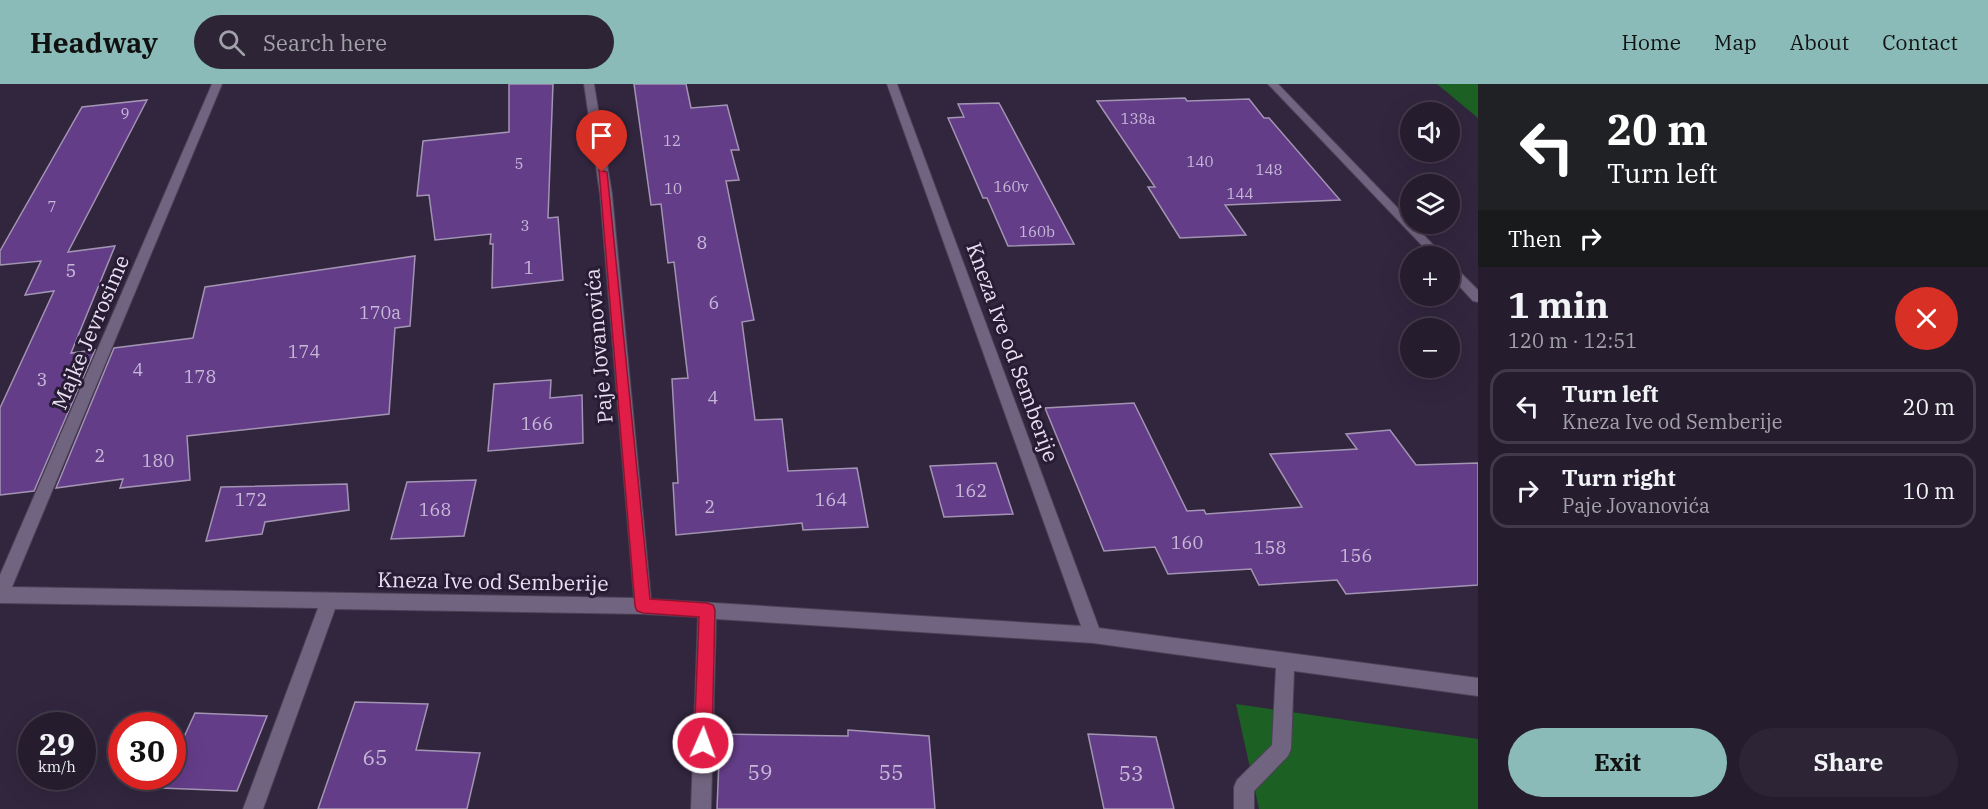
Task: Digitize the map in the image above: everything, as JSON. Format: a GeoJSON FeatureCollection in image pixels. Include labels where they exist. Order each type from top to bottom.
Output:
{"type":"FeatureCollection","features":[{"type":"Feature","properties":{"kind":"street","name":"Majke Jevrosime"},"geometry":{"type":"LineString","coordinates":[[0,595],[217,84]]}},
{"type":"Feature","properties":{"kind":"street","name":"Paje Jovanovića"},"geometry":{"type":"LineString","coordinates":[[589,84],[606,194],[643,606]]}},
{"type":"Feature","properties":{"kind":"street","name":"Kneza Ive od Semberije"},"geometry":{"type":"LineString","coordinates":[[892,84],[1093,635]]}},
{"type":"Feature","properties":{"kind":"street"},"geometry":{"type":"LineString","coordinates":[[1273,84],[1428,246]]}},
{"type":"Feature","properties":{"kind":"street"},"geometry":{"type":"LineString","coordinates":[[1460,279],[1478,298]]}},
{"type":"Feature","properties":{"kind":"street","name":"Kneza Ive od Semberije"},"geometry":{"type":"LineString","coordinates":[[0,595],[643,606],[1093,635],[1478,687]]}},
{"type":"Feature","properties":{"kind":"street"},"geometry":{"type":"LineString","coordinates":[[253,809],[329,601]]}},
{"type":"Feature","properties":{"kind":"street"},"geometry":{"type":"LineString","coordinates":[[701,809],[707,610]]}},
{"type":"Feature","properties":{"kind":"street"},"geometry":{"type":"LineString","coordinates":[[1244,809],[1244,787],[1281,749],[1286,661]]}},
{"type":"Feature","properties":{"kind":"green space"},"geometry":{"type":"Polygon","coordinates":[[[1437,84],[1478,84],[1478,118],[1437,84]]]}},
{"type":"Feature","properties":{"kind":"green space"},"geometry":{"type":"Polygon","coordinates":[[[1236,704],[1478,739],[1478,809],[1259,809],[1236,704]]]}},
{"type":"Feature","properties":{"kind":"building"},"geometry":{"type":"Polygon","coordinates":[[[509,84],[553,84],[548,218],[558,217],[563,280],[492,288],[493,244],[490,244],[491,234],[435,240],[429,195],[417,196],[423,141],[509,132],[509,84]]]}},
{"type":"Feature","properties":{"kind":"building"},"geometry":{"type":"Polygon","coordinates":[[[634,84],[686,84],[691,108],[727,105],[739,150],[731,150],[739,180],[726,181],[754,320],[742,322],[755,420],[782,419],[788,471],[857,468],[868,527],[803,530],[802,523],[676,535],[673,483],[678,483],[672,379],[688,378],[674,262],[668,263],[661,204],[651,205],[634,84]]]}},
{"type":"Feature","properties":{"kind":"building"},"geometry":{"type":"Polygon","coordinates":[[[1185,98],[1187,101],[1249,99],[1264,118],[1269,118],[1340,200],[1225,205],[1246,235],[1180,238],[1148,187],[1155,187],[1097,101],[1185,98]]]}},
{"type":"Feature","properties":{"kind":"building"},"geometry":{"type":"Polygon","coordinates":[[[147,100],[68,252],[115,246],[71,353],[95,350],[34,491],[0,495],[0,408],[54,291],[25,295],[41,261],[0,265],[0,251],[82,107],[147,100]]]}},
{"type":"Feature","properties":{"kind":"building"},"geometry":{"type":"Polygon","coordinates":[[[999,103],[1074,244],[1008,246],[987,198],[983,198],[948,118],[964,117],[958,104],[999,103]]]}},
{"type":"Feature","properties":{"kind":"building"},"geometry":{"type":"Polygon","coordinates":[[[415,256],[410,326],[395,328],[389,414],[187,436],[190,480],[120,488],[123,479],[56,488],[114,348],[193,338],[205,287],[415,256]]]}},
{"type":"Feature","properties":{"kind":"building"},"geometry":{"type":"Polygon","coordinates":[[[551,380],[550,398],[582,395],[583,443],[488,451],[494,384],[551,380]]]}},
{"type":"Feature","properties":{"kind":"building"},"geometry":{"type":"Polygon","coordinates":[[[1134,403],[1187,511],[1204,510],[1206,514],[1302,507],[1270,454],[1357,449],[1346,434],[1390,430],[1416,465],[1478,463],[1478,585],[1346,594],[1337,580],[1259,585],[1251,569],[1168,574],[1155,547],[1104,551],[1045,408],[1134,403]]]}},
{"type":"Feature","properties":{"kind":"building"},"geometry":{"type":"Polygon","coordinates":[[[996,463],[1013,514],[944,517],[930,466],[996,463]]]}},
{"type":"Feature","properties":{"kind":"building"},"geometry":{"type":"Polygon","coordinates":[[[476,480],[464,536],[391,539],[407,482],[476,480]]]}},
{"type":"Feature","properties":{"kind":"building"},"geometry":{"type":"Polygon","coordinates":[[[347,484],[349,510],[265,522],[262,534],[206,541],[221,487],[347,484]]]}},
{"type":"Feature","properties":{"kind":"building"},"geometry":{"type":"Polygon","coordinates":[[[355,702],[428,704],[416,750],[480,753],[467,809],[318,809],[355,702]]]}},
{"type":"Feature","properties":{"kind":"building"},"geometry":{"type":"Polygon","coordinates":[[[195,713],[267,716],[237,791],[186,789],[186,733],[195,713]]]}},
{"type":"Feature","properties":{"kind":"building"},"geometry":{"type":"Polygon","coordinates":[[[848,730],[929,736],[935,809],[717,809],[720,734],[848,736],[848,730]]]}},
{"type":"Feature","properties":{"kind":"building"},"geometry":{"type":"Polygon","coordinates":[[[1088,734],[1156,737],[1174,809],[1104,809],[1088,734]]]}},
{"type":"Feature","properties":{"kind":"route"},"geometry":{"type":"LineString","coordinates":[[602,172],[606,194],[643,606],[707,610],[703,743]]}}]}
